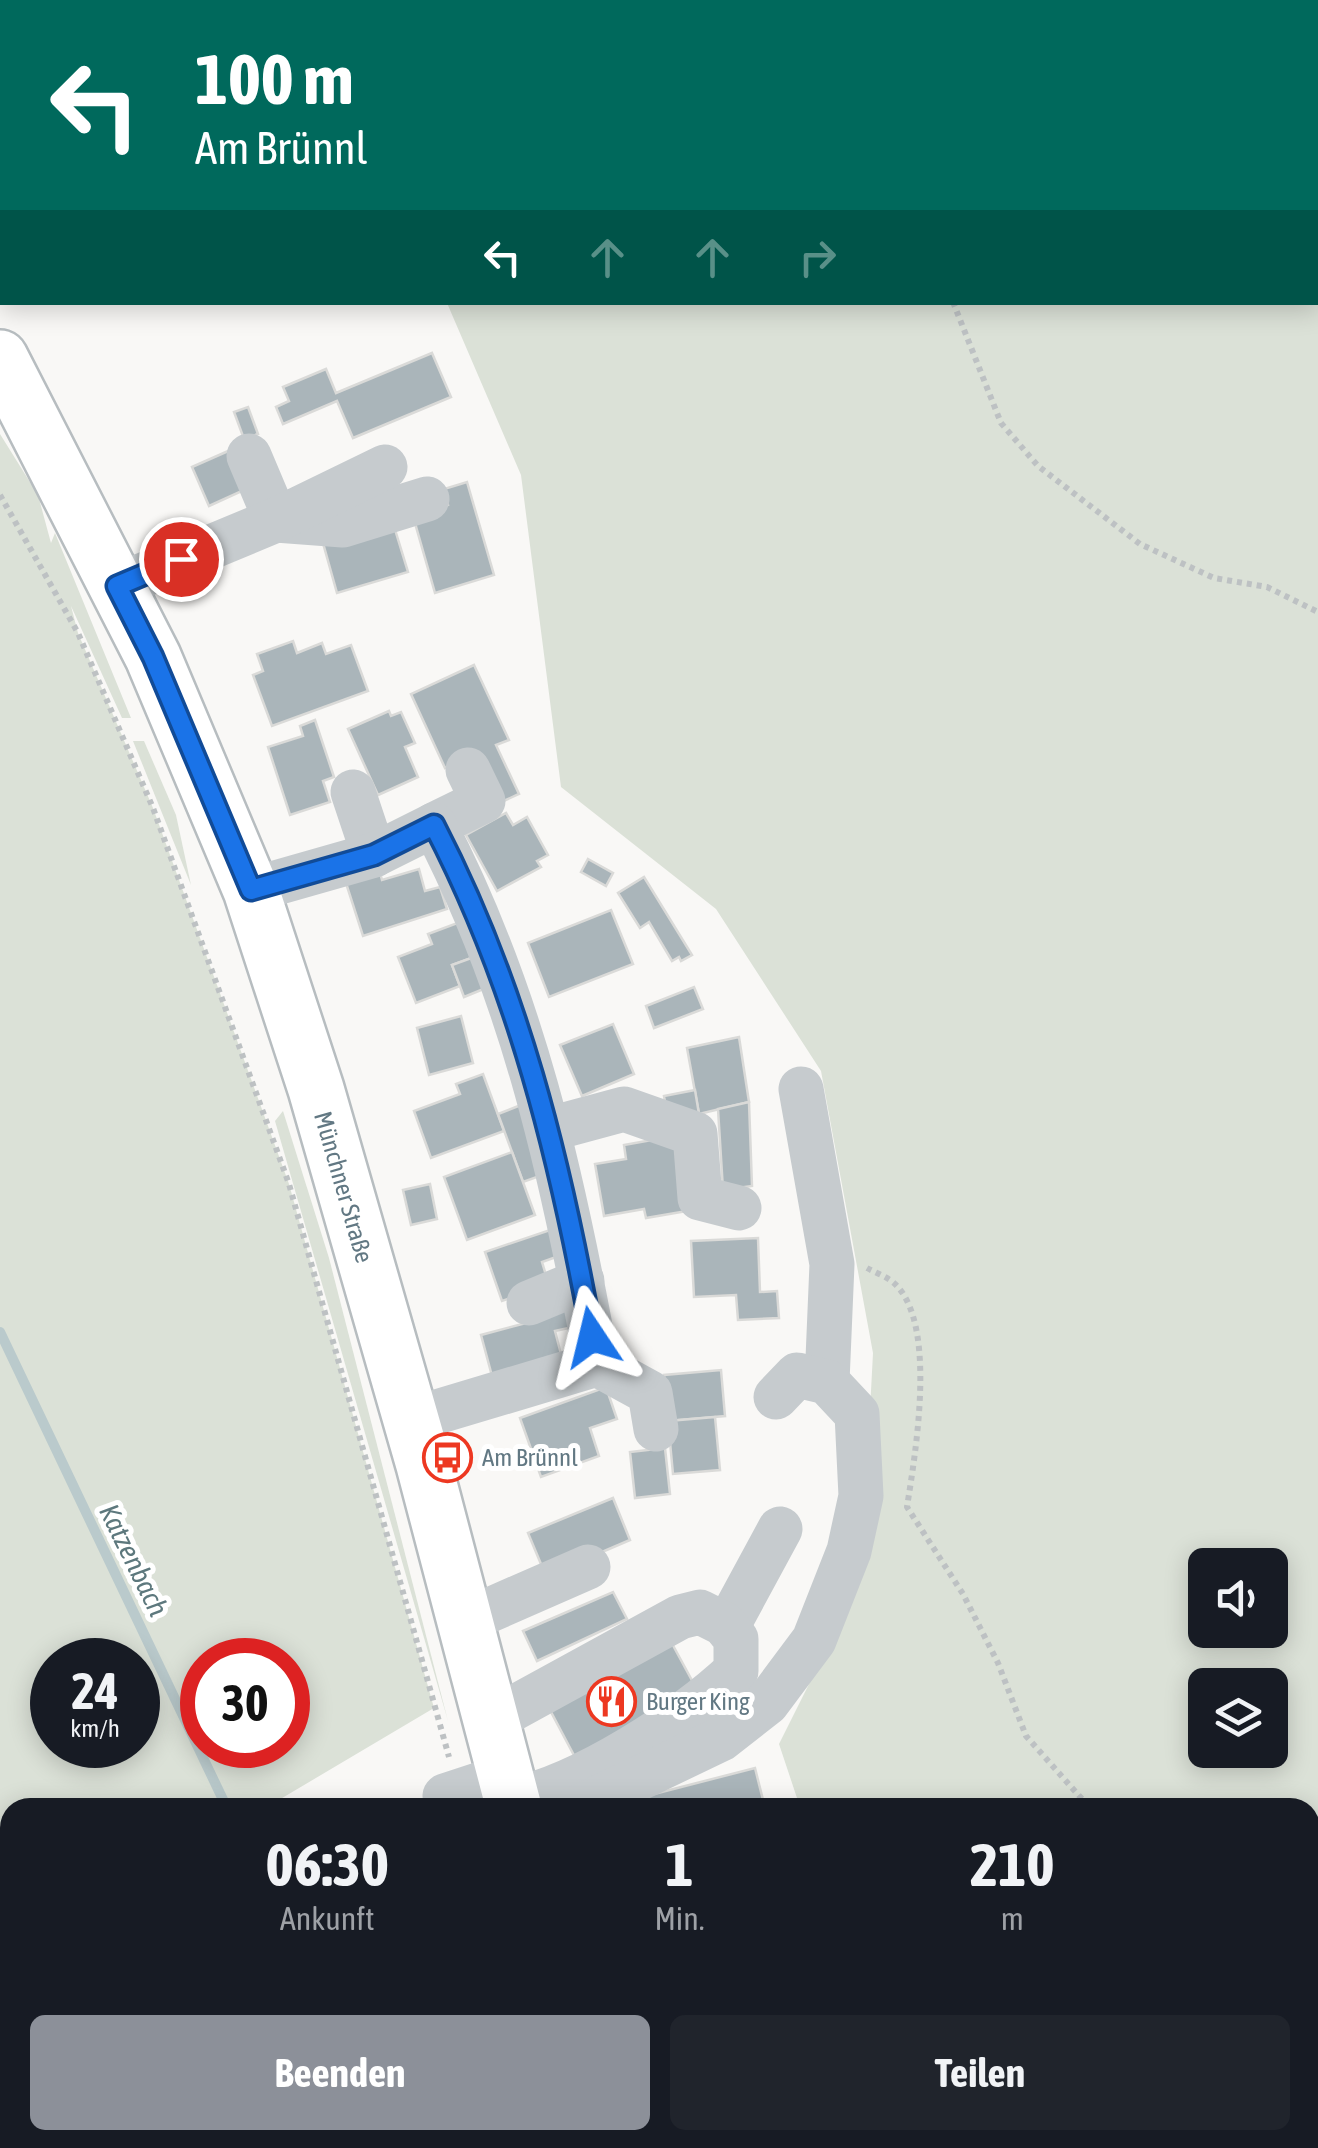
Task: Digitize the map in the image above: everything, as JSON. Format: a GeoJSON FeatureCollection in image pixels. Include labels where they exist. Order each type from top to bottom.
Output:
{"type":"FeatureCollection","features":[{"type":"Feature","properties":{"kind":"main road"},"geometry":{"type":"LineString","coordinates":[[0,358],[88,531]]}},
{"type":"Feature","properties":{"kind":"main road"},"geometry":{"type":"LineString","coordinates":[[0,410],[88,531]]}},
{"type":"Feature","properties":{"kind":"main road","name":"Münchner Straße"},"geometry":{"type":"LineString","coordinates":[[88,531],[153,657],[251,890],[316,1089],[492,1720],[486,1790]]}},
{"type":"Feature","properties":{"kind":"street"},"geometry":{"type":"LineString","coordinates":[[249,456],[276,520]]}},
{"type":"Feature","properties":{"kind":"street"},"geometry":{"type":"LineString","coordinates":[[117,586],[276,520],[385,467]]}},
{"type":"Feature","properties":{"kind":"street"},"geometry":{"type":"LineString","coordinates":[[276,520],[342,525],[427,499]]}},
{"type":"Feature","properties":{"kind":"street"},"geometry":{"type":"LineString","coordinates":[[251,890],[374,855],[483,801],[468,770]]}},
{"type":"Feature","properties":{"kind":"street"},"geometry":{"type":"LineString","coordinates":[[353,792],[374,855]]}},
{"type":"Feature","properties":{"kind":"street"},"geometry":{"type":"LineString","coordinates":[[434,825],[474,903],[495,956],[550,1130],[598,1364]]}},
{"type":"Feature","properties":{"kind":"street"},"geometry":{"type":"LineString","coordinates":[[801,1089],[832,1264],[827,1382]]}},
{"type":"Feature","properties":{"kind":"street"},"geometry":{"type":"LineString","coordinates":[[550,1130],[624,1109],[696,1134],[700,1198],[739,1208]]}},
{"type":"Feature","properties":{"kind":"street"},"geometry":{"type":"LineString","coordinates":[[529,1303],[582,1281]]}},
{"type":"Feature","properties":{"kind":"street"},"geometry":{"type":"LineString","coordinates":[[410,1420],[598,1364],[650,1393],[656,1429]]}},
{"type":"Feature","properties":{"kind":"street"},"geometry":{"type":"LineString","coordinates":[[598,1798],[720,1739],[767,1703],[814,1640],[850,1551],[861,1496],[857,1414],[827,1382],[797,1375],[776,1397]]}},
{"type":"Feature","properties":{"kind":"street"},"geometry":{"type":"LineString","coordinates":[[726,1628],[780,1529]]}},
{"type":"Feature","properties":{"kind":"street"},"geometry":{"type":"LineString","coordinates":[[467,1620],[588,1567]]}},
{"type":"Feature","properties":{"kind":"street"},"geometry":{"type":"LineString","coordinates":[[486,1790],[575,1778],[700,1706],[736,1671],[736,1638],[700,1612],[680,1617],[492,1720]]}},
{"type":"Feature","properties":{"kind":"path"},"geometry":{"type":"LineString","coordinates":[[954,305],[1001,423],[1038,466],[1140,544],[1214,578],[1267,587],[1318,612]]}},
{"type":"Feature","properties":{"kind":"path"},"geometry":{"type":"LineString","coordinates":[[0,494],[30,540],[78,634],[153,808],[289,1184],[369,1484],[486,1790]]}},
{"type":"Feature","properties":{"kind":"path"},"geometry":{"type":"LineString","coordinates":[[120,732],[131,729]]}},
{"type":"Feature","properties":{"kind":"path"},"geometry":{"type":"LineString","coordinates":[[832,1264],[862,1265],[896,1284],[911,1312],[923,1397],[907,1508],[963,1594],[998,1663],[1026,1736],[1081,1798]]}},
{"type":"Feature","properties":{"kind":"shaded area"},"geometry":{"type":"Polygon","coordinates":[[[448,305],[1318,305],[1318,1798],[797,1798],[779,1744],[861,1580],[873,1353],[821,1071],[716,909],[561,787],[521,475],[448,305]]]}},
{"type":"Feature","properties":{"kind":"shaded area"},"geometry":{"type":"Polygon","coordinates":[[[0,434],[38,495],[51,543],[55,533],[131,718],[122,718],[71,606],[78,633],[153,808],[289,1184],[434,1708],[282,1798],[0,1798],[0,434]]]}},
{"type":"Feature","properties":{"kind":"shaded area"},"geometry":{"type":"Polygon","coordinates":[[[133,741],[144,741],[176,815],[191,885],[133,741]]]}},
{"type":"Feature","properties":{"kind":"shaded area"},"geometry":{"type":"Polygon","coordinates":[[[283,1111],[329,1258],[448,1721],[275,1121],[283,1111]]]}},
{"type":"Feature","properties":{"kind":"building"},"geometry":{"type":"Polygon","coordinates":[[[432,353],[451,397],[353,438],[337,401],[283,424],[276,407],[289,401],[283,387],[326,369],[336,393],[432,353]]]}},
{"type":"Feature","properties":{"kind":"building"},"geometry":{"type":"Polygon","coordinates":[[[248,407],[258,434],[244,439],[234,412],[248,407]]]}},
{"type":"Feature","properties":{"kind":"building"},"geometry":{"type":"Polygon","coordinates":[[[235,448],[253,486],[209,506],[192,467],[235,448]]]}},
{"type":"Feature","properties":{"kind":"building"},"geometry":{"type":"Polygon","coordinates":[[[467,482],[494,575],[435,593],[413,516],[448,505],[444,489],[467,482]]]}},
{"type":"Feature","properties":{"kind":"building"},"geometry":{"type":"Polygon","coordinates":[[[393,523],[408,572],[337,593],[323,543],[393,523]]]}},
{"type":"Feature","properties":{"kind":"building"},"geometry":{"type":"Polygon","coordinates":[[[293,641],[297,653],[322,643],[326,654],[351,645],[368,691],[272,726],[253,675],[263,671],[257,654],[293,641]]]}},
{"type":"Feature","properties":{"kind":"building"},"geometry":{"type":"Polygon","coordinates":[[[474,665],[509,740],[496,745],[519,794],[497,804],[474,754],[445,768],[411,694],[474,665]]]}},
{"type":"Feature","properties":{"kind":"building"},"geometry":{"type":"Polygon","coordinates":[[[389,711],[391,716],[401,712],[415,743],[405,747],[418,777],[378,795],[348,729],[389,711]]]}},
{"type":"Feature","properties":{"kind":"building"},"geometry":{"type":"Polygon","coordinates":[[[315,720],[334,777],[323,781],[330,802],[290,815],[268,747],[303,736],[300,726],[315,720]]]}},
{"type":"Feature","properties":{"kind":"building"},"geometry":{"type":"Polygon","coordinates":[[[506,813],[513,825],[527,817],[548,855],[537,861],[541,867],[497,891],[466,835],[506,813]]]}},
{"type":"Feature","properties":{"kind":"building"},"geometry":{"type":"Polygon","coordinates":[[[588,859],[613,873],[606,886],[581,872],[588,859]]]}},
{"type":"Feature","properties":{"kind":"building"},"geometry":{"type":"Polygon","coordinates":[[[379,869],[382,880],[419,869],[425,891],[440,887],[447,909],[363,936],[345,880],[379,869]]]}},
{"type":"Feature","properties":{"kind":"building"},"geometry":{"type":"Polygon","coordinates":[[[644,877],[692,955],[681,961],[679,957],[672,961],[649,922],[640,928],[618,893],[644,877]]]}},
{"type":"Feature","properties":{"kind":"building"},"geometry":{"type":"Polygon","coordinates":[[[611,910],[633,964],[549,997],[528,943],[611,910]]]}},
{"type":"Feature","properties":{"kind":"building"},"geometry":{"type":"Polygon","coordinates":[[[460,922],[474,957],[452,965],[460,986],[416,1003],[398,957],[432,944],[428,934],[460,922]]]}},
{"type":"Feature","properties":{"kind":"building"},"geometry":{"type":"Polygon","coordinates":[[[474,957],[486,988],[464,997],[452,965],[474,957]]]}},
{"type":"Feature","properties":{"kind":"building"},"geometry":{"type":"Polygon","coordinates":[[[694,987],[703,1009],[654,1028],[646,1006],[694,987]]]}},
{"type":"Feature","properties":{"kind":"building"},"geometry":{"type":"Polygon","coordinates":[[[461,1016],[473,1063],[429,1075],[417,1028],[461,1016]]]}},
{"type":"Feature","properties":{"kind":"building"},"geometry":{"type":"Polygon","coordinates":[[[613,1024],[634,1074],[582,1096],[560,1045],[613,1024]]]}},
{"type":"Feature","properties":{"kind":"building"},"geometry":{"type":"Polygon","coordinates":[[[739,1037],[749,1102],[699,1114],[687,1048],[739,1037]]]}},
{"type":"Feature","properties":{"kind":"building"},"geometry":{"type":"Polygon","coordinates":[[[483,1074],[504,1131],[431,1158],[414,1111],[460,1094],[456,1084],[483,1074]]]}},
{"type":"Feature","properties":{"kind":"building"},"geometry":{"type":"Polygon","coordinates":[[[695,1090],[699,1114],[668,1120],[664,1096],[695,1090]]]}},
{"type":"Feature","properties":{"kind":"building"},"geometry":{"type":"Polygon","coordinates":[[[749,1102],[752,1186],[723,1190],[718,1109],[749,1102]]]}},
{"type":"Feature","properties":{"kind":"building"},"geometry":{"type":"Polygon","coordinates":[[[526,1103],[551,1172],[523,1182],[498,1114],[526,1103]]]}},
{"type":"Feature","properties":{"kind":"building"},"geometry":{"type":"Polygon","coordinates":[[[674,1136],[687,1211],[646,1218],[644,1209],[604,1216],[595,1164],[626,1159],[624,1145],[674,1136]]]}},
{"type":"Feature","properties":{"kind":"building"},"geometry":{"type":"Polygon","coordinates":[[[512,1152],[535,1215],[467,1240],[444,1177],[512,1152]]]}},
{"type":"Feature","properties":{"kind":"building"},"geometry":{"type":"Polygon","coordinates":[[[430,1184],[437,1219],[411,1225],[403,1190],[430,1184]]]}},
{"type":"Feature","properties":{"kind":"building"},"geometry":{"type":"Polygon","coordinates":[[[550,1230],[559,1256],[542,1262],[549,1285],[502,1301],[485,1252],[550,1230]]]}},
{"type":"Feature","properties":{"kind":"building"},"geometry":{"type":"Polygon","coordinates":[[[758,1238],[760,1292],[777,1291],[779,1318],[738,1320],[736,1295],[694,1297],[691,1241],[758,1238]]]}},
{"type":"Feature","properties":{"kind":"building"},"geometry":{"type":"Polygon","coordinates":[[[566,1302],[573,1327],[555,1331],[562,1358],[492,1376],[481,1335],[541,1319],[566,1302]]]}},
{"type":"Feature","properties":{"kind":"building"},"geometry":{"type":"Polygon","coordinates":[[[721,1370],[725,1416],[668,1421],[664,1375],[721,1370]]]}},
{"type":"Feature","properties":{"kind":"building"},"geometry":{"type":"Polygon","coordinates":[[[606,1387],[617,1419],[590,1428],[599,1456],[541,1477],[520,1418],[606,1387]]]}},
{"type":"Feature","properties":{"kind":"building"},"geometry":{"type":"Polygon","coordinates":[[[715,1417],[720,1470],[673,1474],[668,1421],[715,1417]]]}},
{"type":"Feature","properties":{"kind":"building"},"geometry":{"type":"Polygon","coordinates":[[[665,1448],[670,1494],[635,1498],[630,1452],[665,1448]]]}},
{"type":"Feature","properties":{"kind":"building"},"geometry":{"type":"Polygon","coordinates":[[[613,1498],[630,1540],[546,1576],[528,1533],[613,1498]]]}},
{"type":"Feature","properties":{"kind":"building"},"geometry":{"type":"Polygon","coordinates":[[[613,1592],[627,1619],[537,1661],[523,1631],[613,1592]]]}},
{"type":"Feature","properties":{"kind":"building","name":"Burger King"},"geometry":{"type":"Polygon","coordinates":[[[669,1638],[695,1686],[577,1761],[541,1693],[669,1638]]]}},
{"type":"Feature","properties":{"kind":"building"},"geometry":{"type":"Polygon","coordinates":[[[755,1768],[762,1798],[639,1798],[755,1768]]]}},
{"type":"Feature","properties":{"kind":"waterway","name":"Katzenbach"},"geometry":{"type":"LineString","coordinates":[[0,1332],[222,1798]]}},
{"type":"Feature","properties":{"kind":"place","name":"Am Brünnl"},"geometry":{"type":"Point","coordinates":[447,1457]}},
{"type":"Feature","properties":{"kind":"place","name":"Burger King"},"geometry":{"type":"Point","coordinates":[611,1701]}},
{"type":"Feature","properties":{"kind":"route"},"geometry":{"type":"LineString","coordinates":[[181,559],[117,586],[153,657],[251,890],[374,855],[434,825],[474,903],[517,1016],[550,1130],[592,1337]]}}]}
